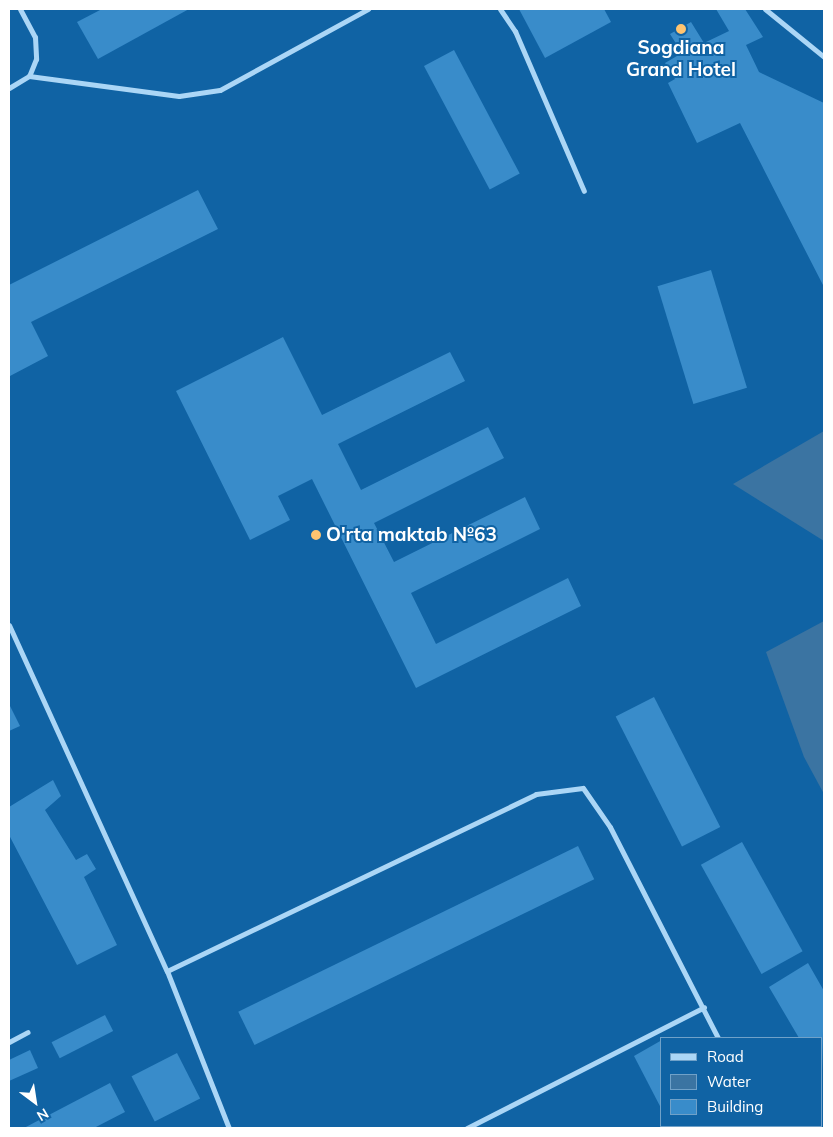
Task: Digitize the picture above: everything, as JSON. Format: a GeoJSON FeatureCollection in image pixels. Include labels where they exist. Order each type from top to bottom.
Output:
{"type":"FeatureCollection","features":[{"type":"Feature","properties":{"kind":"street"},"geometry":{"type":"LineString","coordinates":[[9,88],[29,76],[36,59],[35,36],[20,9]]}},
{"type":"Feature","properties":{"kind":"street"},"geometry":{"type":"LineString","coordinates":[[29,76],[179,96],[220,90],[368,9]]}},
{"type":"Feature","properties":{"kind":"street"},"geometry":{"type":"LineString","coordinates":[[500,9],[515,31],[584,191]]}},
{"type":"Feature","properties":{"kind":"street"},"geometry":{"type":"LineString","coordinates":[[765,9],[824,57]]}},
{"type":"Feature","properties":{"kind":"street"},"geometry":{"type":"LineString","coordinates":[[9,624],[167,970],[229,1128]]}},
{"type":"Feature","properties":{"kind":"street"},"geometry":{"type":"LineString","coordinates":[[167,970],[536,794],[584,788],[610,827],[704,1007],[718,1037]]}},
{"type":"Feature","properties":{"kind":"street"},"geometry":{"type":"LineString","coordinates":[[466,1128],[704,1007]]}},
{"type":"Feature","properties":{"kind":"street"},"geometry":{"type":"LineString","coordinates":[[9,1042],[28,1032]]}},
{"type":"Feature","properties":{"kind":"water"},"geometry":{"type":"Polygon","coordinates":[[[824,431],[824,541],[733,484],[824,431]]]}},
{"type":"Feature","properties":{"kind":"water"},"geometry":{"type":"Polygon","coordinates":[[[824,621],[824,794],[804,757],[766,652],[824,621]]]}},
{"type":"Feature","properties":{"kind":"building"},"geometry":{"type":"Polygon","coordinates":[[[102,9],[189,9],[98,59],[77,22],[102,9]]]}},
{"type":"Feature","properties":{"kind":"building"},"geometry":{"type":"Polygon","coordinates":[[[519,9],[604,9],[611,22],[545,58],[519,9]]]}},
{"type":"Feature","properties":{"kind":"building"},"geometry":{"type":"Polygon","coordinates":[[[716,9],[745,9],[763,37],[746,45],[759,72],[824,103],[824,287],[740,123],[697,143],[668,83],[675,79],[665,63],[682,53],[670,34],[691,22],[704,43],[729,31],[716,9]]]}},
{"type":"Feature","properties":{"kind":"building"},"geometry":{"type":"Polygon","coordinates":[[[454,50],[520,174],[490,190],[424,66],[454,50]]]}},
{"type":"Feature","properties":{"kind":"building"},"geometry":{"type":"Polygon","coordinates":[[[198,190],[218,229],[31,322],[48,356],[10,376],[9,285],[198,190]]]}},
{"type":"Feature","properties":{"kind":"building"},"geometry":{"type":"Polygon","coordinates":[[[711,270],[747,388],[693,404],[657,286],[711,270]]]}},
{"type":"Feature","properties":{"kind":"building"},"geometry":{"type":"Polygon","coordinates":[[[283,337],[322,415],[450,352],[465,381],[338,444],[361,490],[488,427],[504,458],[374,523],[394,562],[525,497],[540,529],[411,593],[436,644],[568,578],[581,606],[416,688],[312,479],[278,496],[290,520],[250,540],[176,391],[283,337]]]}},
{"type":"Feature","properties":{"kind":"building"},"geometry":{"type":"Polygon","coordinates":[[[654,697],[720,827],[682,847],[616,717],[654,697]]]}},
{"type":"Feature","properties":{"kind":"building"},"geometry":{"type":"Polygon","coordinates":[[[9,704],[20,726],[9,731],[9,704]]]}},
{"type":"Feature","properties":{"kind":"building"},"geometry":{"type":"Polygon","coordinates":[[[53,780],[61,796],[45,810],[76,860],[87,854],[96,869],[84,877],[117,945],[77,965],[9,835],[9,807],[53,780]]]}},
{"type":"Feature","properties":{"kind":"building"},"geometry":{"type":"Polygon","coordinates":[[[742,842],[803,951],[761,974],[701,865],[742,842]]]}},
{"type":"Feature","properties":{"kind":"building"},"geometry":{"type":"Polygon","coordinates":[[[578,846],[594,879],[254,1045],[238,1012],[578,846]]]}},
{"type":"Feature","properties":{"kind":"building"},"geometry":{"type":"Polygon","coordinates":[[[808,963],[824,991],[823,1037],[798,1037],[769,987],[808,963]]]}},
{"type":"Feature","properties":{"kind":"building"},"geometry":{"type":"Polygon","coordinates":[[[105,1015],[113,1031],[60,1058],[52,1042],[105,1015]]]}},
{"type":"Feature","properties":{"kind":"building"},"geometry":{"type":"Polygon","coordinates":[[[660,1041],[660,1106],[634,1056],[660,1041]]]}},
{"type":"Feature","properties":{"kind":"building"},"geometry":{"type":"Polygon","coordinates":[[[30,1050],[38,1068],[9,1081],[9,1060],[30,1050]]]}},
{"type":"Feature","properties":{"kind":"building"},"geometry":{"type":"Polygon","coordinates":[[[177,1053],[200,1098],[155,1122],[132,1076],[177,1053]]]}},
{"type":"Feature","properties":{"kind":"building"},"geometry":{"type":"Polygon","coordinates":[[[110,1083],[125,1112],[94,1128],[24,1128],[110,1083]]]}},
{"type":"Feature","properties":{"kind":"building"},"geometry":{"type":"Polygon","coordinates":[[[670,1127],[721,1127],[721,1128],[670,1127]]]}},
{"type":"Feature","properties":{"kind":"place","name":"Sogdiana Grand Hotel"},"geometry":{"type":"Point","coordinates":[681,29]}},
{"type":"Feature","properties":{"kind":"place","name":"O'rta maktab №63"},"geometry":{"type":"Point","coordinates":[316,535]}}]}
